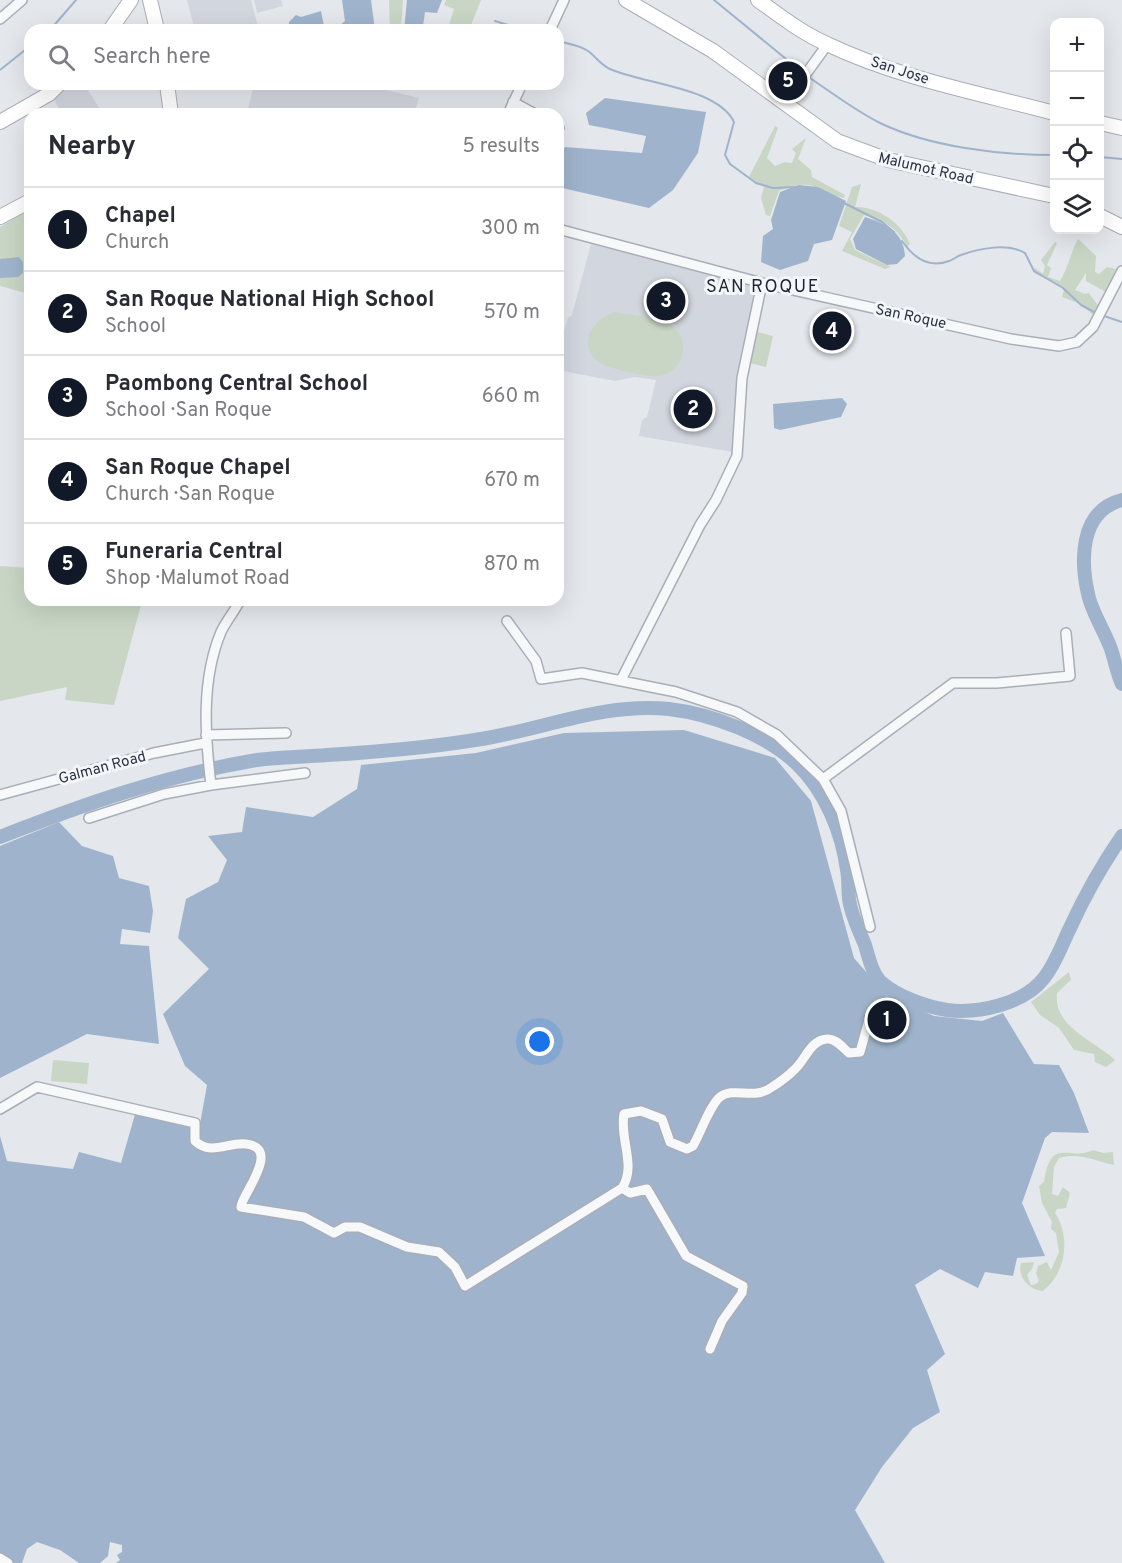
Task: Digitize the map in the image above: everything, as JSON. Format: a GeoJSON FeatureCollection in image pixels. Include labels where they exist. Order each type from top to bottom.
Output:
{"type":"FeatureCollection","features":[{"type":"Feature","properties":{"kind":"street"},"geometry":{"type":"LineString","coordinates":[[0,19],[22,0]]}},
{"type":"Feature","properties":{"kind":"street"},"geometry":{"type":"LineString","coordinates":[[114,24],[131,0]]}},
{"type":"Feature","properties":{"kind":"street"},"geometry":{"type":"LineString","coordinates":[[150,0],[155,24]]}},
{"type":"Feature","properties":{"kind":"street"},"geometry":{"type":"LineString","coordinates":[[553,24],[564,0]]}},
{"type":"Feature","properties":{"kind":"street","name":"Malumot Road"},"geometry":{"type":"LineString","coordinates":[[626,0],[713,51],[837,141],[878,158],[1050,195]]}},
{"type":"Feature","properties":{"kind":"street","name":"San Jose"},"geometry":{"type":"LineString","coordinates":[[758,0],[798,29],[827,45],[932,81],[1050,112]]}},
{"type":"Feature","properties":{"kind":"street"},"geometry":{"type":"LineString","coordinates":[[784,104],[827,45]]}},
{"type":"Feature","properties":{"kind":"street"},"geometry":{"type":"LineString","coordinates":[[24,108],[53,90]]}},
{"type":"Feature","properties":{"kind":"street"},"geometry":{"type":"LineString","coordinates":[[168,90],[170,108]]}},
{"type":"Feature","properties":{"kind":"street"},"geometry":{"type":"LineString","coordinates":[[510,108],[519,90]]}},
{"type":"Feature","properties":{"kind":"street"},"geometry":{"type":"LineString","coordinates":[[513,102],[524,108]]}},
{"type":"Feature","properties":{"kind":"street"},"geometry":{"type":"LineString","coordinates":[[0,122],[24,108]]}},
{"type":"Feature","properties":{"kind":"street"},"geometry":{"type":"LineString","coordinates":[[1104,124],[1122,128]]}},
{"type":"Feature","properties":{"kind":"street"},"geometry":{"type":"LineString","coordinates":[[0,218],[24,204]]}},
{"type":"Feature","properties":{"kind":"street"},"geometry":{"type":"LineString","coordinates":[[1104,218],[1122,227]]}},
{"type":"Feature","properties":{"kind":"street","name":"San Roque"},"geometry":{"type":"LineString","coordinates":[[564,231],[762,283],[1011,339],[1059,346],[1077,342],[1093,327],[1122,271]]}},
{"type":"Feature","properties":{"kind":"street"},"geometry":{"type":"LineString","coordinates":[[621,680],[737,456],[742,378],[762,283]]}},
{"type":"Feature","properties":{"kind":"street"},"geometry":{"type":"LineString","coordinates":[[210,780],[205,739],[210,669],[220,634],[236,606]]}},
{"type":"Feature","properties":{"kind":"street"},"geometry":{"type":"LineString","coordinates":[[507,621],[536,661],[541,679],[582,673],[676,692],[746,716],[788,744],[823,779],[846,824],[870,927]]}},
{"type":"Feature","properties":{"kind":"street"},"geometry":{"type":"LineString","coordinates":[[823,779],[953,683],[997,683],[1070,675],[1066,633]]}},
{"type":"Feature","properties":{"kind":"street","name":"Galman Road"},"geometry":{"type":"LineString","coordinates":[[0,795],[205,739],[286,733]]}},
{"type":"Feature","properties":{"kind":"street"},"geometry":{"type":"LineString","coordinates":[[89,818],[210,780],[305,773]]}},
{"type":"Feature","properties":{"kind":"street"},"geometry":{"type":"LineString","coordinates":[[0,1109],[37,1087],[195,1123],[195,1141],[199,1145],[215,1149],[247,1144],[255,1147],[260,1155],[256,1180],[242,1198],[241,1207],[304,1217],[334,1233],[345,1227],[360,1227],[407,1247],[439,1252],[450,1260],[465,1286],[622,1188],[629,1173],[622,1126],[624,1114],[641,1111],[662,1119],[670,1142],[674,1146],[687,1149],[693,1146],[718,1098],[727,1093],[758,1095],[770,1089],[795,1070],[810,1048],[818,1041],[827,1039],[836,1041],[849,1053],[860,1052],[868,1020],[881,1013]]}},
{"type":"Feature","properties":{"kind":"street"},"geometry":{"type":"LineString","coordinates":[[622,1188],[633,1193],[647,1189],[686,1256],[744,1288],[722,1320],[710,1349]]}},
{"type":"Feature","properties":{"kind":"street"},"geometry":{"type":"LineString","coordinates":[[0,1558],[8,1563]]}},
{"type":"Feature","properties":{"kind":"shaded area"},"geometry":{"type":"Polygon","coordinates":[[[187,0],[251,0],[257,24],[193,24],[187,0]]]}},
{"type":"Feature","properties":{"kind":"shaded area"},"geometry":{"type":"Polygon","coordinates":[[[254,0],[281,0],[283,6],[257,13],[254,0]]]}},
{"type":"Feature","properties":{"kind":"shaded area"},"geometry":{"type":"Polygon","coordinates":[[[59,90],[88,90],[99,108],[59,108],[52,96],[59,90]]]}},
{"type":"Feature","properties":{"kind":"shaded area"},"geometry":{"type":"Polygon","coordinates":[[[253,90],[386,90],[419,98],[416,108],[248,108],[253,90]]]}},
{"type":"Feature","properties":{"kind":"shaded area"},"geometry":{"type":"Polygon","coordinates":[[[591,244],[759,287],[741,374],[736,381],[740,394],[733,452],[639,436],[642,420],[647,417],[656,380],[634,377],[615,381],[564,371],[564,330],[568,318],[572,315],[591,244]]]}},
{"type":"Feature","properties":{"kind":"green space"},"geometry":{"type":"Polygon","coordinates":[[[389,0],[403,0],[401,24],[390,24],[389,0]]]}},
{"type":"Feature","properties":{"kind":"green space"},"geometry":{"type":"Polygon","coordinates":[[[446,0],[481,0],[471,24],[449,24],[454,9],[444,5],[446,0]]]}},
{"type":"Feature","properties":{"kind":"green space"},"geometry":{"type":"Polygon","coordinates":[[[775,126],[778,128],[767,158],[775,166],[785,162],[792,163],[796,153],[792,149],[806,138],[798,159],[811,170],[812,177],[845,195],[844,198],[809,185],[801,185],[779,191],[770,216],[766,215],[761,198],[764,187],[749,177],[775,126]]]}},
{"type":"Feature","properties":{"kind":"green space"},"geometry":{"type":"Polygon","coordinates":[[[861,184],[855,207],[872,209],[888,217],[901,229],[910,244],[907,247],[890,226],[864,215],[850,239],[855,250],[891,267],[885,269],[842,251],[852,232],[839,226],[852,187],[861,184]]]}},
{"type":"Feature","properties":{"kind":"green space"},"geometry":{"type":"Polygon","coordinates":[[[24,213],[24,292],[0,286],[0,227],[24,213]]]}},
{"type":"Feature","properties":{"kind":"green space"},"geometry":{"type":"Polygon","coordinates":[[[1078,239],[1096,256],[1095,272],[1099,274],[1107,267],[1116,269],[1106,292],[1086,281],[1086,273],[1075,290],[1085,294],[1089,293],[1099,307],[1094,316],[1081,304],[1062,297],[1064,290],[1061,287],[1033,272],[1035,268],[1043,274],[1045,266],[1041,260],[1055,242],[1057,243],[1047,265],[1051,268],[1048,277],[1060,281],[1078,239]]]}},
{"type":"Feature","properties":{"kind":"green space"},"geometry":{"type":"Polygon","coordinates":[[[615,312],[653,318],[673,327],[683,342],[681,358],[677,365],[663,375],[648,376],[615,369],[596,360],[588,345],[588,338],[601,319],[615,312]]]}},
{"type":"Feature","properties":{"kind":"green space"},"geometry":{"type":"Polygon","coordinates":[[[757,332],[773,336],[766,367],[750,363],[757,332]]]}},
{"type":"Feature","properties":{"kind":"green space"},"geometry":{"type":"Polygon","coordinates":[[[0,566],[24,568],[24,606],[141,606],[114,705],[65,700],[67,687],[0,701],[0,566]]]}},
{"type":"Feature","properties":{"kind":"green space"},"geometry":{"type":"Polygon","coordinates":[[[1069,972],[1071,980],[1057,993],[1058,1005],[1068,1024],[1115,1060],[1106,1067],[1095,1062],[1094,1054],[1074,1050],[1059,1028],[1040,1015],[1031,1002],[1069,972]]]}},
{"type":"Feature","properties":{"kind":"green space"},"geometry":{"type":"Polygon","coordinates":[[[53,1060],[89,1063],[87,1084],[51,1081],[53,1060]]]}},
{"type":"Feature","properties":{"kind":"green space"},"geometry":{"type":"Polygon","coordinates":[[[1093,1150],[1103,1153],[1113,1152],[1114,1165],[1067,1156],[1059,1158],[1054,1167],[1052,1194],[1058,1196],[1063,1187],[1070,1193],[1066,1208],[1057,1209],[1055,1213],[1063,1233],[1064,1254],[1057,1275],[1051,1283],[1043,1291],[1033,1288],[1023,1278],[1021,1263],[1034,1262],[1027,1275],[1031,1285],[1036,1284],[1039,1281],[1036,1273],[1038,1266],[1047,1262],[1051,1270],[1059,1252],[1056,1233],[1051,1229],[1052,1222],[1042,1203],[1039,1186],[1044,1182],[1047,1168],[1056,1154],[1084,1153],[1093,1150]]]}},
{"type":"Feature","properties":{"kind":"water"},"geometry":{"type":"Polygon","coordinates":[[[342,0],[371,0],[374,24],[341,24],[345,21],[342,0]]]}},
{"type":"Feature","properties":{"kind":"water"},"geometry":{"type":"Polygon","coordinates":[[[407,0],[442,0],[437,13],[425,12],[423,24],[405,24],[407,0]]]}},
{"type":"Feature","properties":{"kind":"water"},"geometry":{"type":"Polygon","coordinates":[[[321,11],[324,24],[289,24],[296,15],[301,17],[321,11]]]}},
{"type":"Feature","properties":{"kind":"water"},"geometry":{"type":"Polygon","coordinates":[[[605,98],[706,112],[698,153],[673,190],[649,208],[564,188],[565,147],[642,153],[646,136],[589,125],[586,113],[605,98]]]}},
{"type":"Feature","properties":{"kind":"water"},"geometry":{"type":"Polygon","coordinates":[[[799,185],[818,187],[846,201],[832,240],[814,244],[808,261],[780,270],[761,262],[763,236],[773,229],[771,220],[780,192],[799,185]]]}},
{"type":"Feature","properties":{"kind":"water"},"geometry":{"type":"Polygon","coordinates":[[[865,217],[880,222],[897,235],[904,248],[905,256],[897,264],[887,265],[856,249],[853,239],[865,217]]]}},
{"type":"Feature","properties":{"kind":"water"},"geometry":{"type":"Polygon","coordinates":[[[19,257],[23,262],[23,273],[18,277],[0,278],[0,259],[19,257]]]}},
{"type":"Feature","properties":{"kind":"water"},"geometry":{"type":"Polygon","coordinates":[[[842,398],[847,404],[841,417],[780,430],[774,428],[773,404],[842,398]]]}},
{"type":"Feature","properties":{"kind":"water"},"geometry":{"type":"Polygon","coordinates":[[[684,730],[775,758],[811,801],[854,958],[886,995],[934,1016],[982,1021],[1003,1013],[1034,1064],[1059,1065],[1074,1093],[1089,1133],[1052,1132],[1045,1138],[1022,1203],[1045,1256],[1017,1258],[1013,1276],[985,1272],[978,1288],[940,1269],[915,1285],[945,1354],[927,1370],[940,1412],[913,1428],[882,1467],[855,1510],[885,1563],[116,1563],[120,1560],[117,1555],[122,1552],[122,1545],[110,1542],[108,1556],[100,1563],[79,1563],[60,1550],[37,1542],[27,1549],[22,1563],[12,1563],[0,1555],[0,1136],[7,1161],[73,1169],[79,1152],[121,1163],[136,1111],[200,1124],[207,1085],[185,1066],[163,1014],[209,969],[178,938],[186,899],[218,882],[227,860],[208,836],[242,832],[246,807],[313,817],[357,789],[361,765],[476,753],[564,733],[684,730]]]}},
{"type":"Feature","properties":{"kind":"water"},"geometry":{"type":"Polygon","coordinates":[[[59,822],[82,846],[113,856],[119,878],[149,886],[153,911],[150,933],[122,929],[120,944],[149,946],[159,1044],[87,1034],[0,1078],[0,846],[59,822]]]}},
{"type":"Feature","properties":{"kind":"waterway"},"geometry":{"type":"LineString","coordinates":[[55,24],[76,0]]}},
{"type":"Feature","properties":{"kind":"waterway"},"geometry":{"type":"LineString","coordinates":[[714,0],[802,72]]}},
{"type":"Feature","properties":{"kind":"waterway"},"geometry":{"type":"LineString","coordinates":[[495,21],[505,24]]}},
{"type":"Feature","properties":{"kind":"waterway"},"geometry":{"type":"LineString","coordinates":[[564,43],[585,49],[610,69],[678,88],[712,101],[725,110],[734,122],[725,155],[730,164],[756,183],[773,188],[797,187]]}},
{"type":"Feature","properties":{"kind":"waterway"},"geometry":{"type":"LineString","coordinates":[[0,70],[24,51]]}},
{"type":"Feature","properties":{"kind":"waterway"},"geometry":{"type":"LineString","coordinates":[[807,76],[870,118],[921,138],[988,151],[1050,155]]}},
{"type":"Feature","properties":{"kind":"waterway"},"geometry":{"type":"LineString","coordinates":[[1104,157],[1122,159]]}},
{"type":"Feature","properties":{"kind":"waterway"},"geometry":{"type":"LineString","coordinates":[[842,202],[882,222],[894,232]]}},
{"type":"Feature","properties":{"kind":"waterway"},"geometry":{"type":"LineString","coordinates":[[902,241],[916,256],[934,264],[985,249],[1002,247],[1018,250],[1025,253],[1034,271],[1063,288],[1081,305],[1096,313]]}},
{"type":"Feature","properties":{"kind":"waterway"},"geometry":{"type":"LineString","coordinates":[[1101,315],[1122,322]]}},
{"type":"Feature","properties":{"kind":"waterway"},"geometry":{"type":"LineString","coordinates":[[1122,500],[1108,506],[1097,515],[1090,526],[1084,554],[1089,598],[1111,649],[1122,684]]}},
{"type":"Feature","properties":{"kind":"waterway"},"geometry":{"type":"LineString","coordinates":[[0,837],[126,792],[224,766],[274,758],[382,751],[457,743],[499,736],[595,713],[644,708],[669,709],[702,715],[737,727],[770,743],[797,764],[816,787],[831,813],[845,856],[852,911],[876,975],[882,983],[896,993],[913,1001],[939,1009],[959,1011],[986,1008],[1013,1001],[1025,995],[1044,978],[1088,892],[1122,836]]}},
{"type":"Feature","properties":{"kind":"waterway"},"geometry":{"type":"LineString","coordinates":[[889,999],[896,992]]}},
{"type":"Feature","properties":{"kind":"place","name":"Funeraria Central"},"geometry":{"type":"Point","coordinates":[788,81]}},
{"type":"Feature","properties":{"kind":"place","name":"Paombong Central School"},"geometry":{"type":"Point","coordinates":[666,301]}},
{"type":"Feature","properties":{"kind":"place","name":"San Roque Chapel"},"geometry":{"type":"Point","coordinates":[832,331]}},
{"type":"Feature","properties":{"kind":"place","name":"San Roque National High School"},"geometry":{"type":"Point","coordinates":[693,409]}},
{"type":"Feature","properties":{"kind":"place","name":"Chapel"},"geometry":{"type":"Point","coordinates":[887,1020]}},
{"type":"Feature","properties":{"kind":"district","name":"SAN ROQUE"},"geometry":{"type":"Point","coordinates":[763,286]}}]}
